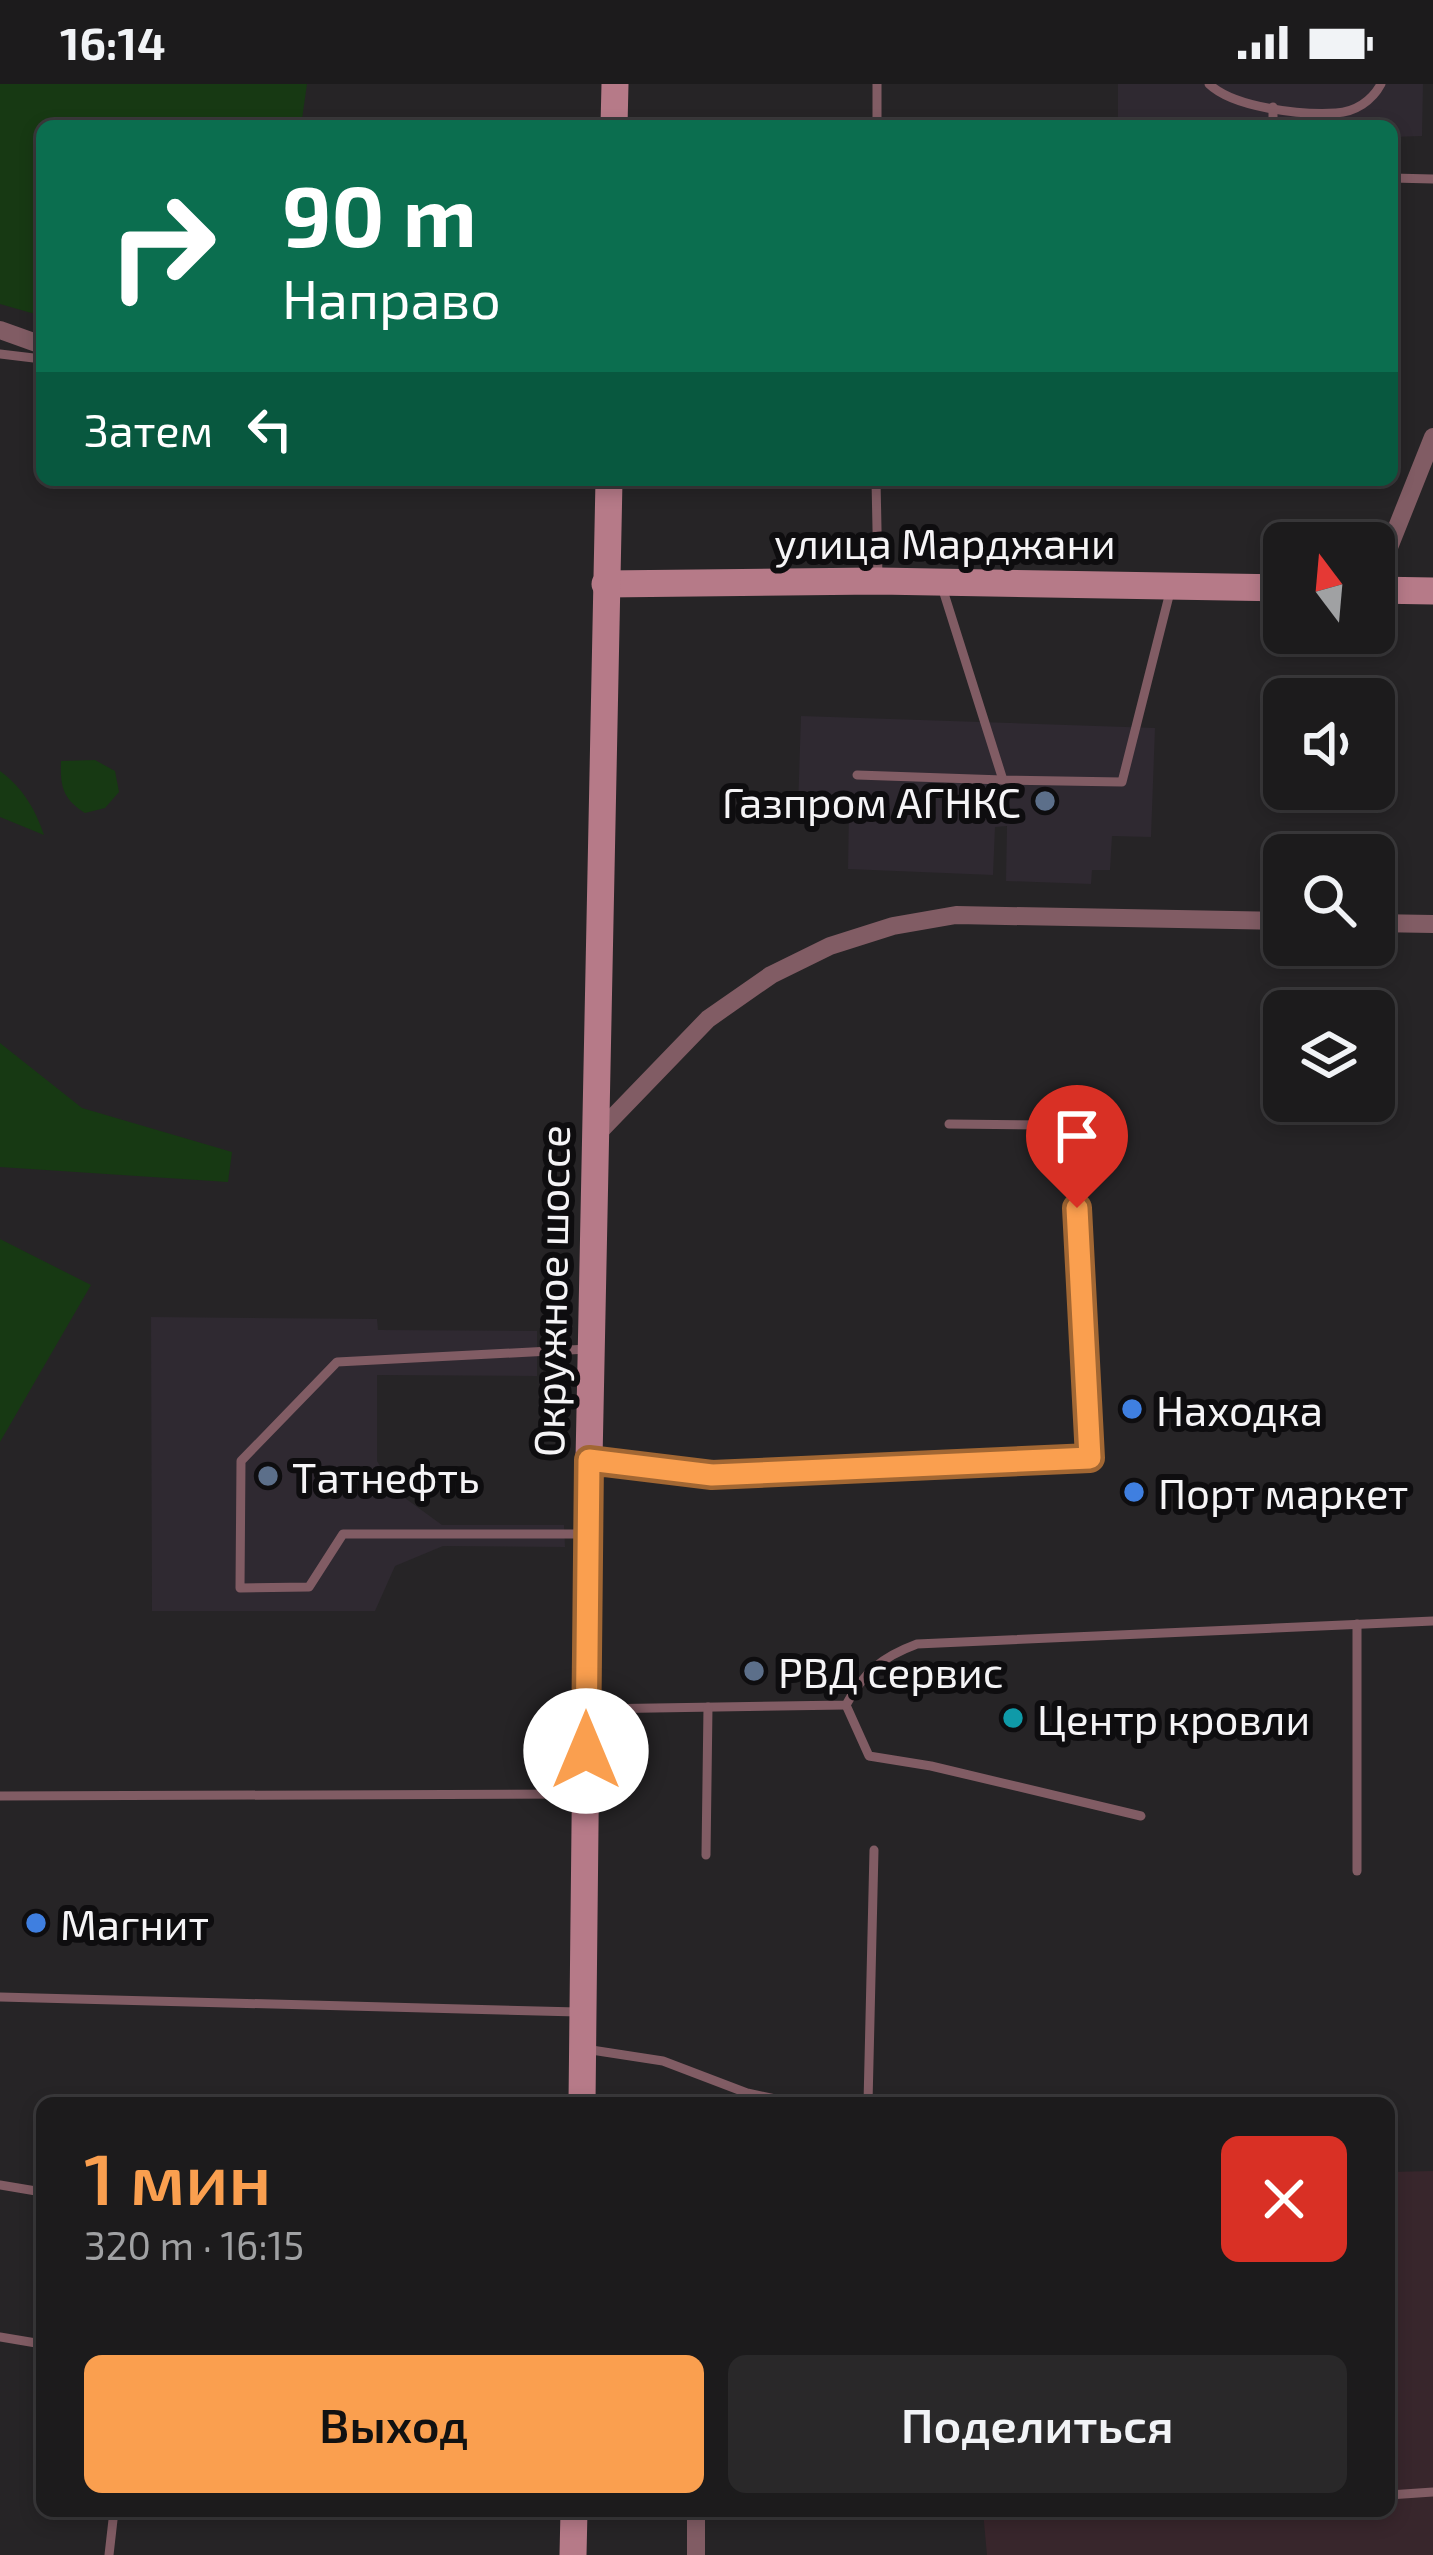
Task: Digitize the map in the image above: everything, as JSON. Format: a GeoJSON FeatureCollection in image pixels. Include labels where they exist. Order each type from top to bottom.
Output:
{"type":"FeatureCollection","features":[{"type":"Feature","properties":{"kind":"street"},"geometry":{"type":"LineString","coordinates":[[614,120],[615,84]]}},
{"type":"Feature","properties":{"kind":"street"},"geometry":{"type":"LineString","coordinates":[[0,330],[36,343]]}},
{"type":"Feature","properties":{"kind":"street"},"geometry":{"type":"LineString","coordinates":[[1395,534],[1433,437]]}},
{"type":"Feature","properties":{"kind":"street","name":"Окружное шоссе"},"geometry":{"type":"LineString","coordinates":[[582,2097],[589,1460],[609,486]]}},
{"type":"Feature","properties":{"kind":"street","name":"улица Марджани"},"geometry":{"type":"LineString","coordinates":[[605,584],[878,581],[1263,588]]}},
{"type":"Feature","properties":{"kind":"street"},"geometry":{"type":"LineString","coordinates":[[1395,589],[1433,591]]}},
{"type":"Feature","properties":{"kind":"street"},"geometry":{"type":"LineString","coordinates":[[595,1136],[659,1067],[724,1008],[771,975],[830,946],[893,926],[956,915],[1263,921]]}},
{"type":"Feature","properties":{"kind":"street"},"geometry":{"type":"LineString","coordinates":[[1395,923],[1433,924]]}},
{"type":"Feature","properties":{"kind":"street"},"geometry":{"type":"LineString","coordinates":[[573,2555],[574,2517]]}},
{"type":"Feature","properties":{"kind":"street"},"geometry":{"type":"LineString","coordinates":[[696,2517],[696,2555]]}},
{"type":"Feature","properties":{"kind":"lane"},"geometry":{"type":"LineString","coordinates":[[877,84],[877,120]]}},
{"type":"Feature","properties":{"kind":"lane"},"geometry":{"type":"LineString","coordinates":[[1210,84],[1240,103],[1338,113],[1374,97],[1381,84]]}},
{"type":"Feature","properties":{"kind":"lane"},"geometry":{"type":"LineString","coordinates":[[1273,106],[1273,120]]}},
{"type":"Feature","properties":{"kind":"lane"},"geometry":{"type":"LineString","coordinates":[[1398,178],[1433,178]]}},
{"type":"Feature","properties":{"kind":"lane"},"geometry":{"type":"LineString","coordinates":[[0,354],[36,358]]}},
{"type":"Feature","properties":{"kind":"lane"},"geometry":{"type":"LineString","coordinates":[[875,486],[878,581]]}},
{"type":"Feature","properties":{"kind":"lane"},"geometry":{"type":"LineString","coordinates":[[941,582],[1003,780]]}},
{"type":"Feature","properties":{"kind":"lane"},"geometry":{"type":"LineString","coordinates":[[857,775],[1122,782],[1172,586]]}},
{"type":"Feature","properties":{"kind":"lane"},"geometry":{"type":"LineString","coordinates":[[589,1460],[712,1475],[1090,1458],[1072,1152],[1049,1125],[949,1124]]}},
{"type":"Feature","properties":{"kind":"lane"},"geometry":{"type":"LineString","coordinates":[[588,1534],[343,1534],[309,1588],[241,1588],[242,1461],[337,1362],[593,1349]]}},
{"type":"Feature","properties":{"kind":"lane"},"geometry":{"type":"LineString","coordinates":[[846,1705],[862,1676],[917,1644],[1433,1621]]}},
{"type":"Feature","properties":{"kind":"lane"},"geometry":{"type":"LineString","coordinates":[[1357,1624],[1357,1871]]}},
{"type":"Feature","properties":{"kind":"lane"},"geometry":{"type":"LineString","coordinates":[[586,1708],[846,1705]]}},
{"type":"Feature","properties":{"kind":"lane"},"geometry":{"type":"LineString","coordinates":[[846,1705],[869,1756],[1141,1816]]}},
{"type":"Feature","properties":{"kind":"lane"},"geometry":{"type":"LineString","coordinates":[[706,1856],[708,1707]]}},
{"type":"Feature","properties":{"kind":"lane"},"geometry":{"type":"LineString","coordinates":[[0,1796],[586,1794]]}},
{"type":"Feature","properties":{"kind":"lane"},"geometry":{"type":"LineString","coordinates":[[868,2097],[874,1850]]}},
{"type":"Feature","properties":{"kind":"lane"},"geometry":{"type":"LineString","coordinates":[[0,1997],[584,2012]]}},
{"type":"Feature","properties":{"kind":"lane"},"geometry":{"type":"LineString","coordinates":[[583,2048],[663,2061],[766,2097]]}},
{"type":"Feature","properties":{"kind":"lane"},"geometry":{"type":"LineString","coordinates":[[0,2185],[36,2191]]}},
{"type":"Feature","properties":{"kind":"lane"},"geometry":{"type":"LineString","coordinates":[[0,2337],[36,2343]]}},
{"type":"Feature","properties":{"kind":"lane"},"geometry":{"type":"LineString","coordinates":[[1395,2495],[1433,2492]]}},
{"type":"Feature","properties":{"kind":"lane"},"geometry":{"type":"LineString","coordinates":[[110,2555],[113,2517]]}},
{"type":"Feature","properties":{"kind":"shaded area"},"geometry":{"type":"Polygon","coordinates":[[[1118,84],[1423,84],[1422,136],[1398,137],[1398,120],[1118,120],[1118,84]]]}},
{"type":"Feature","properties":{"kind":"shaded area"},"geometry":{"type":"Polygon","coordinates":[[[801,716],[1155,728],[1151,837],[1112,836],[1110,870],[1092,870],[1091,884],[1006,881],[1007,826],[995,827],[993,875],[848,869],[849,810],[798,808],[801,716]]]}},
{"type":"Feature","properties":{"kind":"shaded area","name":"Татнефть"},"geometry":{"type":"Polygon","coordinates":[[[151,1317],[377,1319],[378,1330],[537,1331],[537,1376],[377,1375],[377,1461],[394,1490],[442,1525],[564,1525],[565,1547],[443,1546],[395,1566],[375,1611],[152,1611],[151,1317]]]}},
{"type":"Feature","properties":{"kind":"shaded area"},"geometry":{"type":"Polygon","coordinates":[[[1433,2171],[1433,2555],[987,2555],[984,2517],[1395,2517],[1395,2172],[1433,2171]]]}},
{"type":"Feature","properties":{"kind":"green space"},"geometry":{"type":"Polygon","coordinates":[[[0,84],[307,84],[302,120],[36,120],[36,314],[0,304],[0,84]]]}},
{"type":"Feature","properties":{"kind":"green space"},"geometry":{"type":"Polygon","coordinates":[[[95,760],[115,771],[119,792],[105,808],[85,813],[64,792],[61,761],[95,760]]]}},
{"type":"Feature","properties":{"kind":"green space"},"geometry":{"type":"Polygon","coordinates":[[[0,771],[27,800],[44,835],[0,817],[0,771]]]}},
{"type":"Feature","properties":{"kind":"green space"},"geometry":{"type":"Polygon","coordinates":[[[0,1043],[82,1108],[232,1152],[228,1182],[0,1167],[0,1043]]]}},
{"type":"Feature","properties":{"kind":"green space"},"geometry":{"type":"Polygon","coordinates":[[[0,1239],[91,1285],[0,1442],[0,1239]]]}},
{"type":"Feature","properties":{"kind":"place","name":"Газпром АГНКС"},"geometry":{"type":"Point","coordinates":[1045,801]}},
{"type":"Feature","properties":{"kind":"place","name":"Находка"},"geometry":{"type":"Point","coordinates":[1132,1409]}},
{"type":"Feature","properties":{"kind":"place","name":"Татнефть"},"geometry":{"type":"Point","coordinates":[268,1476]}},
{"type":"Feature","properties":{"kind":"place","name":"Порт маркет"},"geometry":{"type":"Point","coordinates":[1134,1492]}},
{"type":"Feature","properties":{"kind":"place","name":"РВД сервис"},"geometry":{"type":"Point","coordinates":[754,1671]}},
{"type":"Feature","properties":{"kind":"place","name":"Центр кровли"},"geometry":{"type":"Point","coordinates":[1013,1718]}},
{"type":"Feature","properties":{"kind":"place","name":"Магнит"},"geometry":{"type":"Point","coordinates":[36,1923]}},
{"type":"Feature","properties":{"kind":"route"},"geometry":{"type":"LineString","coordinates":[[586,1751],[589,1460],[712,1475],[1090,1458],[1077,1208]]}}]}
